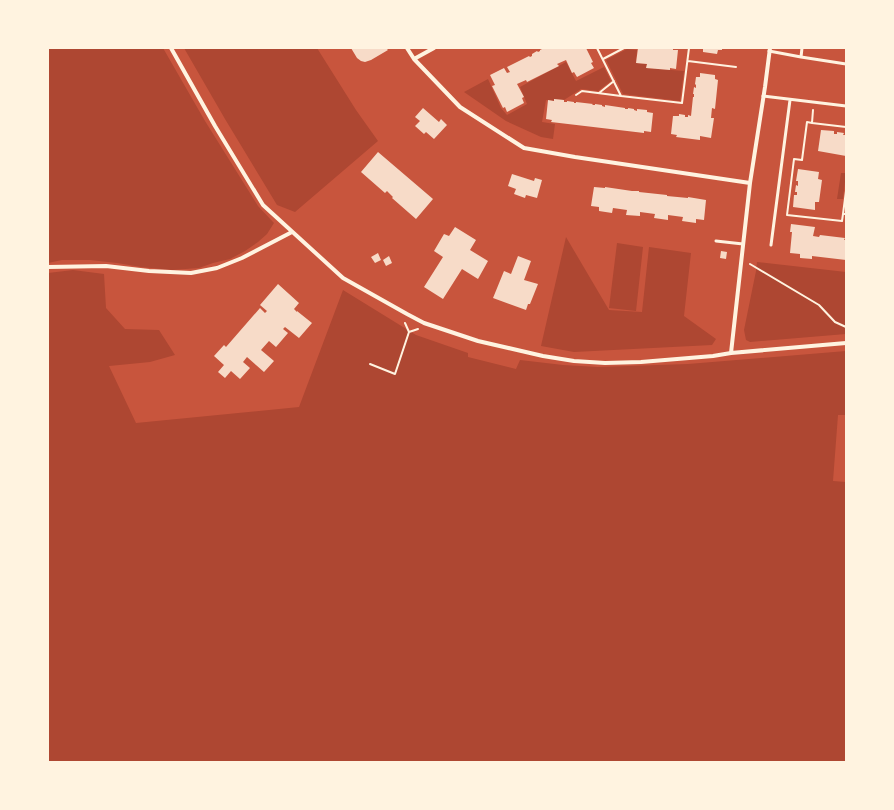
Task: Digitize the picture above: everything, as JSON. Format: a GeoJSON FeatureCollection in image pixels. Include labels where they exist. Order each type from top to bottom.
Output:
{"type":"FeatureCollection","features":[{"type":"Feature","properties":{"kind":"street"},"geometry":{"type":"LineString","coordinates":[[171,48],[215,126],[263,205],[343,278],[424,323],[478,341],[543,356],[574,361],[641,362],[846,343]]}},
{"type":"Feature","properties":{"kind":"street"},"geometry":{"type":"LineString","coordinates":[[407,48],[414,58],[460,107],[524,148],[750,183]]}},
{"type":"Feature","properties":{"kind":"street"},"geometry":{"type":"LineString","coordinates":[[414,58],[434,48]]}},
{"type":"Feature","properties":{"kind":"street"},"geometry":{"type":"LineString","coordinates":[[731,353],[750,183],[769,50]]}},
{"type":"Feature","properties":{"kind":"street"},"geometry":{"type":"LineString","coordinates":[[48,266],[106,266],[149,271],[191,273],[217,268],[242,258],[292,232]]}},
{"type":"Feature","properties":{"kind":"lane"},"geometry":{"type":"LineString","coordinates":[[801,57],[802,48]]}},
{"type":"Feature","properties":{"kind":"lane"},"geometry":{"type":"LineString","coordinates":[[769,50],[846,64]]}},
{"type":"Feature","properties":{"kind":"lane"},"geometry":{"type":"LineString","coordinates":[[763,96],[846,106]]}},
{"type":"Feature","properties":{"kind":"lane"},"geometry":{"type":"LineString","coordinates":[[771,245],[790,100]]}},
{"type":"Feature","properties":{"kind":"lane"},"geometry":{"type":"LineString","coordinates":[[716,241],[743,244]]}},
{"type":"Feature","properties":{"kind":"path"},"geometry":{"type":"LineString","coordinates":[[597,48],[621,96]]}},
{"type":"Feature","properties":{"kind":"path"},"geometry":{"type":"LineString","coordinates":[[603,59],[624,48]]}},
{"type":"Feature","properties":{"kind":"path"},"geometry":{"type":"LineString","coordinates":[[576,95],[582,91],[682,103],[689,48]]}},
{"type":"Feature","properties":{"kind":"path"},"geometry":{"type":"LineString","coordinates":[[688,62],[736,67]]}},
{"type":"Feature","properties":{"kind":"path"},"geometry":{"type":"LineString","coordinates":[[598,93],[614,81]]}},
{"type":"Feature","properties":{"kind":"path"},"geometry":{"type":"LineString","coordinates":[[812,123],[813,103]]}},
{"type":"Feature","properties":{"kind":"path"},"geometry":{"type":"LineString","coordinates":[[846,127],[807,122],[802,160],[794,159],[787,215],[842,222],[845,214],[846,191]]}},
{"type":"Feature","properties":{"kind":"path"},"geometry":{"type":"LineString","coordinates":[[750,264],[820,305],[835,322],[846,327]]}},
{"type":"Feature","properties":{"kind":"path"},"geometry":{"type":"LineString","coordinates":[[370,364],[395,374],[409,332],[420,328],[424,323]]}},
{"type":"Feature","properties":{"kind":"shaded area"},"geometry":{"type":"Polygon","coordinates":[[[48,48],[163,48],[205,121],[258,206],[274,223],[267,234],[245,251],[230,259],[199,268],[172,270],[90,260],[62,260],[48,263],[48,48]]]}},
{"type":"Feature","properties":{"kind":"shaded area"},"geometry":{"type":"Polygon","coordinates":[[[184,48],[317,48],[356,110],[378,141],[295,212],[277,205],[184,48]]]}},
{"type":"Feature","properties":{"kind":"shaded area"},"geometry":{"type":"Polygon","coordinates":[[[627,49],[637,50],[636,63],[647,64],[646,68],[684,71],[680,101],[623,94],[606,60],[627,49]]]}},
{"type":"Feature","properties":{"kind":"shaded area"},"geometry":{"type":"Polygon","coordinates":[[[566,62],[576,81],[604,67],[611,81],[598,91],[581,89],[564,100],[546,100],[542,122],[555,124],[553,139],[541,137],[506,121],[464,92],[488,79],[501,108],[507,115],[527,104],[520,87],[566,62]]]}},
{"type":"Feature","properties":{"kind":"shaded area"},"geometry":{"type":"Polygon","coordinates":[[[841,173],[846,173],[843,199],[837,199],[841,173]]]}},
{"type":"Feature","properties":{"kind":"shaded area"},"geometry":{"type":"Polygon","coordinates":[[[566,237],[609,310],[642,312],[649,247],[691,253],[684,316],[716,339],[712,345],[574,352],[541,346],[566,237]]]}},
{"type":"Feature","properties":{"kind":"shaded area"},"geometry":{"type":"Polygon","coordinates":[[[617,243],[643,247],[636,311],[609,308],[617,243]]]}},
{"type":"Feature","properties":{"kind":"shaded area"},"geometry":{"type":"Polygon","coordinates":[[[757,262],[846,272],[846,334],[750,342],[746,340],[744,330],[757,262]]]}},
{"type":"Feature","properties":{"kind":"shaded area"},"geometry":{"type":"Polygon","coordinates":[[[73,270],[104,274],[106,308],[125,329],[159,330],[175,355],[150,362],[109,366],[136,423],[299,407],[343,290],[416,335],[468,353],[468,357],[516,369],[520,360],[598,367],[688,364],[846,351],[846,415],[838,415],[833,481],[846,482],[846,762],[48,762],[48,273],[73,270]]]}},
{"type":"Feature","properties":{"kind":"building"},"geometry":{"type":"Polygon","coordinates":[[[351,48],[386,48],[388,50],[365,62],[357,58],[351,48]]]}},
{"type":"Feature","properties":{"kind":"building"},"geometry":{"type":"Polygon","coordinates":[[[544,48],[586,48],[593,62],[591,63],[594,68],[577,77],[574,72],[572,73],[566,60],[557,64],[559,66],[527,82],[526,80],[517,84],[524,97],[522,98],[524,103],[507,112],[505,107],[503,108],[492,86],[495,85],[490,75],[504,68],[507,73],[510,72],[507,67],[529,56],[532,56],[532,54],[544,48]]]}},
{"type":"Feature","properties":{"kind":"building"},"geometry":{"type":"Polygon","coordinates":[[[638,48],[673,48],[673,50],[678,50],[676,69],[646,68],[647,64],[636,63],[638,48]]]}},
{"type":"Feature","properties":{"kind":"building"},"geometry":{"type":"Polygon","coordinates":[[[703,48],[722,48],[722,50],[718,50],[717,54],[703,52],[703,48]]]}},
{"type":"Feature","properties":{"kind":"building"},"geometry":{"type":"Polygon","coordinates":[[[700,73],[715,75],[715,79],[718,80],[715,109],[712,108],[711,118],[714,118],[711,138],[700,136],[700,140],[676,137],[677,135],[671,134],[673,116],[679,116],[679,114],[685,115],[685,117],[688,117],[688,115],[691,116],[694,87],[696,88],[696,77],[700,77],[700,73]]]}},
{"type":"Feature","properties":{"kind":"building"},"geometry":{"type":"Polygon","coordinates":[[[554,99],[564,100],[564,102],[567,101],[602,105],[605,107],[605,105],[625,109],[628,108],[637,111],[637,109],[647,110],[647,112],[653,113],[651,132],[644,131],[644,133],[551,122],[552,120],[546,119],[548,100],[554,101],[554,99]]]}},
{"type":"Feature","properties":{"kind":"building"},"geometry":{"type":"Polygon","coordinates":[[[423,108],[439,122],[441,119],[447,125],[434,139],[426,132],[424,134],[415,126],[420,121],[415,117],[423,108]]]}},
{"type":"Feature","properties":{"kind":"building"},"geometry":{"type":"Polygon","coordinates":[[[821,130],[834,131],[834,134],[837,134],[837,132],[844,133],[843,135],[846,135],[846,156],[818,151],[821,130]]]}},
{"type":"Feature","properties":{"kind":"building"},"geometry":{"type":"Polygon","coordinates":[[[378,152],[433,199],[416,219],[392,198],[393,197],[387,191],[385,193],[361,172],[378,152]]]}},
{"type":"Feature","properties":{"kind":"building"},"geometry":{"type":"Polygon","coordinates":[[[798,169],[819,172],[818,179],[822,180],[819,202],[815,202],[815,210],[793,207],[794,195],[797,195],[797,192],[795,192],[796,185],[798,186],[798,181],[796,181],[798,169]]]}},
{"type":"Feature","properties":{"kind":"building"},"geometry":{"type":"Polygon","coordinates":[[[512,174],[534,181],[535,178],[542,180],[537,198],[526,195],[525,198],[514,194],[516,189],[508,186],[512,174]]]}},
{"type":"Feature","properties":{"kind":"building"},"geometry":{"type":"Polygon","coordinates":[[[594,187],[605,187],[706,200],[704,220],[696,219],[696,223],[682,221],[683,217],[668,215],[668,220],[654,218],[655,214],[640,212],[640,216],[626,215],[627,210],[613,208],[612,213],[599,211],[599,207],[591,206],[594,187]]]}},
{"type":"Feature","properties":{"kind":"building"},"geometry":{"type":"Polygon","coordinates":[[[791,224],[815,227],[813,236],[819,237],[820,235],[845,238],[846,260],[812,256],[812,259],[800,258],[800,254],[790,253],[792,232],[790,232],[791,224]]]}},
{"type":"Feature","properties":{"kind":"building"},"geometry":{"type":"Polygon","coordinates":[[[455,227],[476,240],[470,250],[488,261],[478,279],[462,269],[443,299],[424,287],[443,257],[434,251],[444,234],[449,236],[455,227]]]}},
{"type":"Feature","properties":{"kind":"building"},"geometry":{"type":"Polygon","coordinates":[[[721,251],[727,252],[726,259],[720,258],[721,251]]]}},
{"type":"Feature","properties":{"kind":"building"},"geometry":{"type":"Polygon","coordinates":[[[378,253],[381,260],[375,263],[371,257],[378,253]]]}},
{"type":"Feature","properties":{"kind":"building"},"geometry":{"type":"Polygon","coordinates":[[[389,256],[392,263],[386,266],[383,260],[389,256]]]}},
{"type":"Feature","properties":{"kind":"building"},"geometry":{"type":"Polygon","coordinates":[[[518,256],[531,261],[524,280],[538,284],[526,310],[493,298],[504,271],[511,274],[518,256]]]}},
{"type":"Feature","properties":{"kind":"building"},"geometry":{"type":"Polygon","coordinates":[[[278,284],[299,303],[294,309],[312,323],[299,338],[285,327],[283,329],[288,333],[276,347],[269,341],[261,350],[274,361],[264,372],[247,357],[243,362],[250,368],[240,379],[231,371],[225,378],[218,372],[224,365],[214,356],[224,345],[226,347],[260,308],[265,313],[267,311],[260,305],[278,284]]]}}]}
